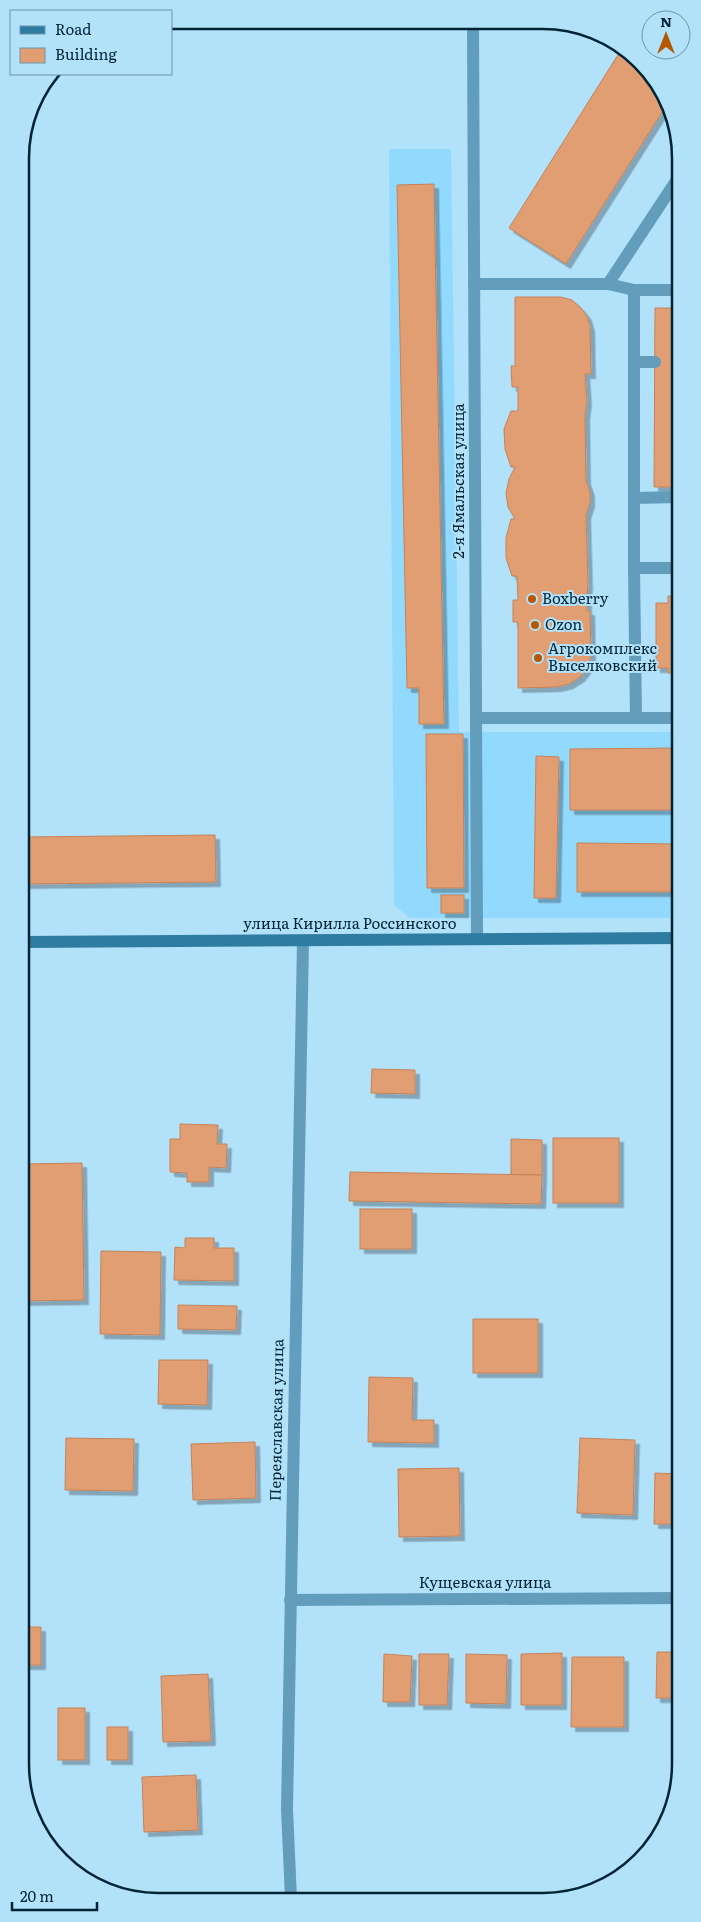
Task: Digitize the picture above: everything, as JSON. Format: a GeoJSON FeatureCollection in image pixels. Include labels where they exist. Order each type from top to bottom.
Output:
{"type":"FeatureCollection","features":[{"type":"Feature","properties":{"kind":"main road","name":"улица Кирилла Россинского"},"geometry":{"type":"LineString","coordinates":[[29,942],[672,938]]}},
{"type":"Feature","properties":{"kind":"street","name":"2-я Ямальская улица"},"geometry":{"type":"LineString","coordinates":[[473,29],[477,940]]}},
{"type":"Feature","properties":{"kind":"street"},"geometry":{"type":"LineString","coordinates":[[608,284],[672,187]]}},
{"type":"Feature","properties":{"kind":"street"},"geometry":{"type":"LineString","coordinates":[[474,284],[608,284],[634,290],[672,290]]}},
{"type":"Feature","properties":{"kind":"street"},"geometry":{"type":"LineString","coordinates":[[634,290],[636,718]]}},
{"type":"Feature","properties":{"kind":"street"},"geometry":{"type":"LineString","coordinates":[[634,362],[655,362]]}},
{"type":"Feature","properties":{"kind":"street"},"geometry":{"type":"LineString","coordinates":[[634,498],[672,498]]}},
{"type":"Feature","properties":{"kind":"street"},"geometry":{"type":"LineString","coordinates":[[634,568],[672,568]]}},
{"type":"Feature","properties":{"kind":"street"},"geometry":{"type":"LineString","coordinates":[[476,718],[672,718]]}},
{"type":"Feature","properties":{"kind":"street","name":"Переяславская улица"},"geometry":{"type":"LineString","coordinates":[[290,1893],[287,1808],[302,941]]}},
{"type":"Feature","properties":{"kind":"street","name":"Кущевская улица"},"geometry":{"type":"LineString","coordinates":[[290,1600],[672,1598]]}},
{"type":"Feature","properties":{"kind":"shaded area"},"geometry":{"type":"Polygon","coordinates":[[[389,149],[451,149],[459,732],[672,732],[672,918],[410,918],[394,905],[389,149]]]}},
{"type":"Feature","properties":{"kind":"building"},"geometry":{"type":"Polygon","coordinates":[[[619,53],[635,66],[646,79],[663,111],[566,264],[509,228],[619,53]]]}},
{"type":"Feature","properties":{"kind":"building"},"geometry":{"type":"Polygon","coordinates":[[[434,184],[444,724],[419,724],[419,688],[407,688],[397,185],[434,184]]]}},
{"type":"Feature","properties":{"kind":"building"},"geometry":{"type":"Polygon","coordinates":[[[515,297],[561,297],[572,300],[587,316],[590,327],[591,374],[585,374],[587,401],[585,415],[586,480],[590,492],[590,503],[586,515],[587,611],[590,611],[591,656],[587,668],[580,677],[569,684],[557,687],[518,688],[518,622],[513,622],[513,600],[518,600],[517,576],[512,576],[506,558],[506,538],[511,519],[515,519],[508,507],[506,493],[509,479],[515,467],[511,467],[505,449],[504,429],[511,411],[518,411],[518,387],[512,387],[511,366],[515,366],[515,297]]]}},
{"type":"Feature","properties":{"kind":"building"},"geometry":{"type":"Polygon","coordinates":[[[655,308],[672,308],[672,487],[654,487],[655,308]]]}},
{"type":"Feature","properties":{"kind":"building"},"geometry":{"type":"Polygon","coordinates":[[[668,596],[672,596],[672,673],[668,673],[668,668],[656,668],[656,603],[668,603],[668,596]]]}},
{"type":"Feature","properties":{"kind":"building"},"geometry":{"type":"Polygon","coordinates":[[[426,734],[463,734],[464,888],[427,888],[426,734]]]}},
{"type":"Feature","properties":{"kind":"building"},"geometry":{"type":"Polygon","coordinates":[[[672,748],[672,810],[570,810],[570,749],[672,748]]]}},
{"type":"Feature","properties":{"kind":"building"},"geometry":{"type":"Polygon","coordinates":[[[536,756],[559,757],[556,898],[534,898],[536,756]]]}},
{"type":"Feature","properties":{"kind":"building"},"geometry":{"type":"Polygon","coordinates":[[[215,835],[216,882],[29,884],[29,837],[215,835]]]}},
{"type":"Feature","properties":{"kind":"building"},"geometry":{"type":"Polygon","coordinates":[[[577,843],[672,844],[672,892],[577,892],[577,843]]]}},
{"type":"Feature","properties":{"kind":"building"},"geometry":{"type":"Polygon","coordinates":[[[441,895],[464,895],[464,913],[441,913],[441,895]]]}},
{"type":"Feature","properties":{"kind":"building"},"geometry":{"type":"Polygon","coordinates":[[[372,1069],[415,1070],[415,1094],[371,1093],[372,1069]]]}},
{"type":"Feature","properties":{"kind":"building"},"geometry":{"type":"Polygon","coordinates":[[[180,1124],[218,1125],[217,1144],[227,1144],[226,1168],[209,1167],[209,1182],[187,1182],[187,1173],[170,1172],[170,1139],[180,1139],[180,1124]]]}},
{"type":"Feature","properties":{"kind":"building"},"geometry":{"type":"Polygon","coordinates":[[[553,1138],[619,1138],[619,1203],[553,1203],[553,1138]]]}},
{"type":"Feature","properties":{"kind":"building"},"geometry":{"type":"Polygon","coordinates":[[[511,1139],[542,1140],[542,1175],[511,1175],[511,1139]]]}},
{"type":"Feature","properties":{"kind":"building"},"geometry":{"type":"Polygon","coordinates":[[[82,1163],[84,1300],[29,1301],[29,1164],[82,1163]]]}},
{"type":"Feature","properties":{"kind":"building"},"geometry":{"type":"Polygon","coordinates":[[[350,1172],[542,1175],[541,1204],[349,1201],[350,1172]]]}},
{"type":"Feature","properties":{"kind":"building"},"geometry":{"type":"Polygon","coordinates":[[[360,1209],[412,1209],[412,1249],[360,1249],[360,1209]]]}},
{"type":"Feature","properties":{"kind":"building"},"geometry":{"type":"Polygon","coordinates":[[[185,1238],[214,1238],[214,1248],[234,1248],[234,1281],[174,1280],[175,1247],[185,1248],[185,1238]]]}},
{"type":"Feature","properties":{"kind":"building"},"geometry":{"type":"Polygon","coordinates":[[[101,1251],[161,1252],[160,1335],[100,1334],[101,1251]]]}},
{"type":"Feature","properties":{"kind":"building"},"geometry":{"type":"Polygon","coordinates":[[[178,1305],[237,1306],[236,1330],[178,1329],[178,1305]]]}},
{"type":"Feature","properties":{"kind":"building"},"geometry":{"type":"Polygon","coordinates":[[[473,1319],[538,1319],[538,1373],[473,1373],[473,1319]]]}},
{"type":"Feature","properties":{"kind":"building"},"geometry":{"type":"Polygon","coordinates":[[[159,1360],[208,1360],[207,1405],[158,1404],[159,1360]]]}},
{"type":"Feature","properties":{"kind":"building"},"geometry":{"type":"Polygon","coordinates":[[[369,1377],[413,1378],[412,1420],[434,1420],[434,1443],[368,1442],[369,1377]]]}},
{"type":"Feature","properties":{"kind":"building"},"geometry":{"type":"Polygon","coordinates":[[[66,1438],[134,1439],[133,1491],[65,1490],[66,1438]]]}},
{"type":"Feature","properties":{"kind":"building"},"geometry":{"type":"Polygon","coordinates":[[[580,1438],[635,1440],[633,1515],[577,1513],[580,1438]]]}},
{"type":"Feature","properties":{"kind":"building"},"geometry":{"type":"Polygon","coordinates":[[[255,1442],[256,1498],[193,1500],[191,1444],[255,1442]]]}},
{"type":"Feature","properties":{"kind":"building"},"geometry":{"type":"Polygon","coordinates":[[[459,1468],[460,1536],[399,1537],[398,1469],[459,1468]]]}},
{"type":"Feature","properties":{"kind":"building"},"geometry":{"type":"Polygon","coordinates":[[[655,1473],[672,1474],[672,1524],[654,1524],[655,1473]]]}},
{"type":"Feature","properties":{"kind":"building"},"geometry":{"type":"Polygon","coordinates":[[[29,1627],[41,1627],[41,1665],[29,1665],[29,1627]]]}},
{"type":"Feature","properties":{"kind":"building"},"geometry":{"type":"Polygon","coordinates":[[[657,1652],[672,1652],[672,1698],[656,1698],[657,1652]]]}},
{"type":"Feature","properties":{"kind":"building"},"geometry":{"type":"Polygon","coordinates":[[[562,1653],[562,1705],[521,1705],[521,1654],[562,1653]]]}},
{"type":"Feature","properties":{"kind":"building"},"geometry":{"type":"Polygon","coordinates":[[[384,1654],[412,1656],[410,1702],[383,1702],[384,1654]]]}},
{"type":"Feature","properties":{"kind":"building"},"geometry":{"type":"Polygon","coordinates":[[[419,1654],[449,1654],[447,1705],[419,1705],[419,1654]]]}},
{"type":"Feature","properties":{"kind":"building"},"geometry":{"type":"Polygon","coordinates":[[[466,1654],[507,1655],[506,1704],[466,1703],[466,1654]]]}},
{"type":"Feature","properties":{"kind":"building"},"geometry":{"type":"Polygon","coordinates":[[[572,1657],[624,1657],[624,1727],[571,1727],[572,1657]]]}},
{"type":"Feature","properties":{"kind":"building"},"geometry":{"type":"Polygon","coordinates":[[[208,1674],[211,1741],[163,1742],[161,1676],[208,1674]]]}},
{"type":"Feature","properties":{"kind":"building"},"geometry":{"type":"Polygon","coordinates":[[[58,1708],[85,1708],[85,1760],[58,1760],[58,1708]]]}},
{"type":"Feature","properties":{"kind":"building"},"geometry":{"type":"Polygon","coordinates":[[[107,1727],[128,1727],[128,1760],[107,1760],[107,1727]]]}},
{"type":"Feature","properties":{"kind":"building"},"geometry":{"type":"Polygon","coordinates":[[[196,1775],[198,1830],[144,1832],[142,1777],[196,1775]]]}},
{"type":"Feature","properties":{"kind":"place","name":"Boxberry"},"geometry":{"type":"Point","coordinates":[532,599]}},
{"type":"Feature","properties":{"kind":"place","name":"Ozon"},"geometry":{"type":"Point","coordinates":[535,625]}},
{"type":"Feature","properties":{"kind":"place","name":"Агрокомплекс Выселковский"},"geometry":{"type":"Point","coordinates":[538,658]}}]}
